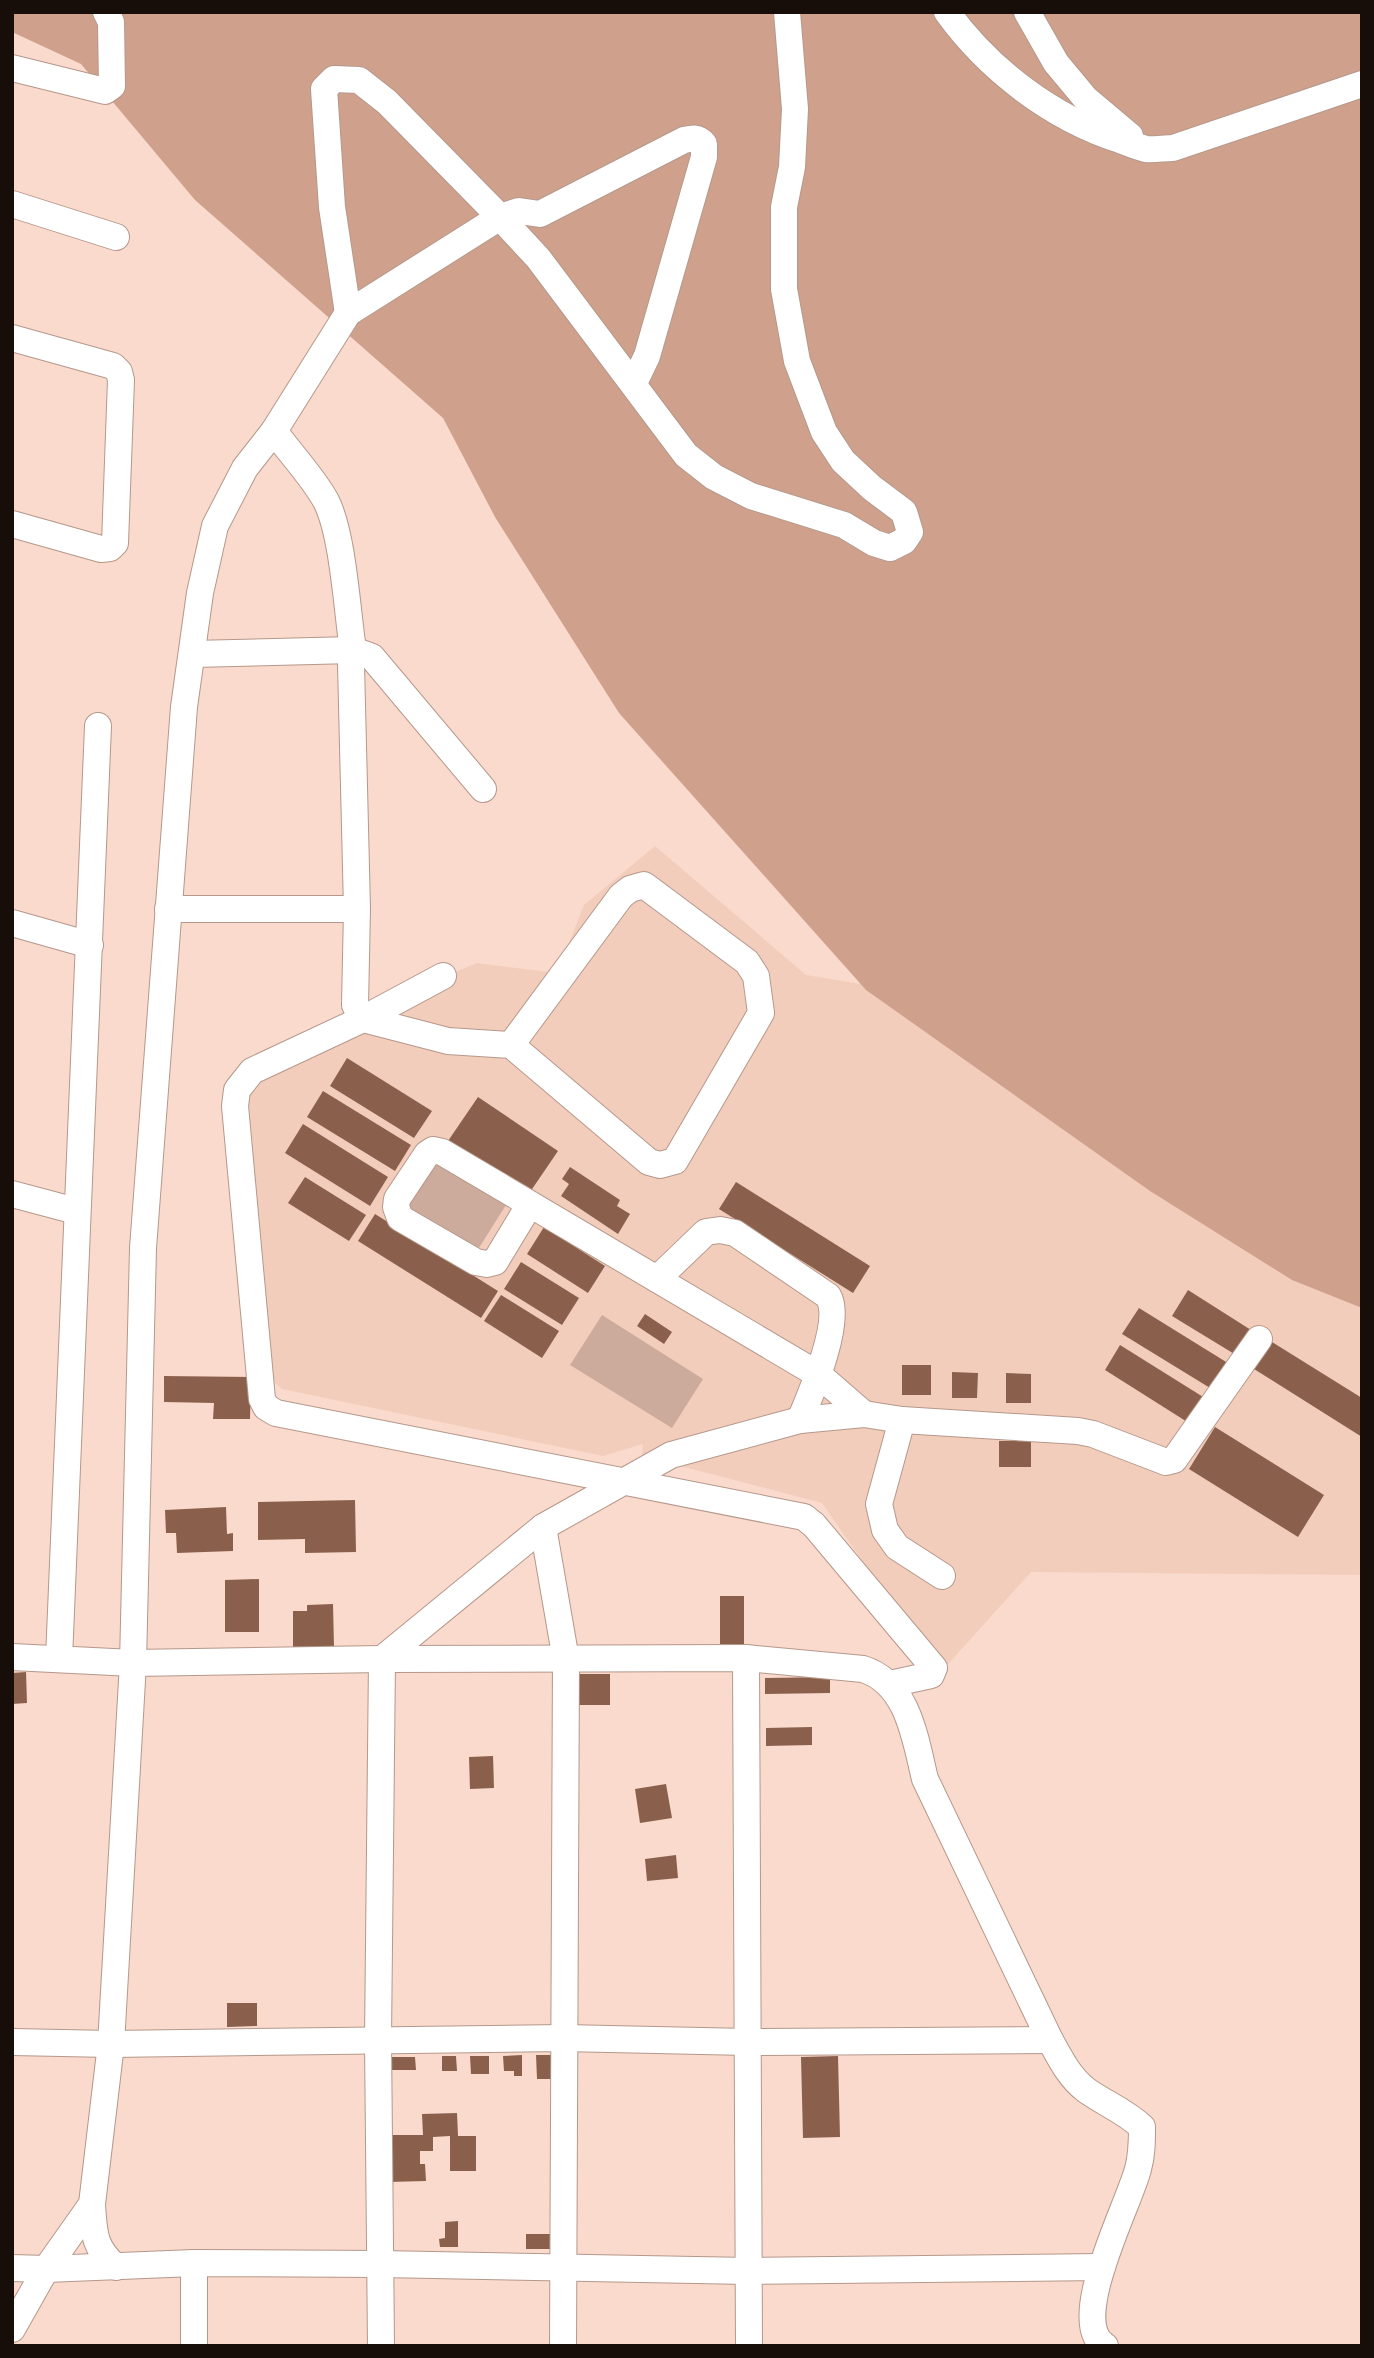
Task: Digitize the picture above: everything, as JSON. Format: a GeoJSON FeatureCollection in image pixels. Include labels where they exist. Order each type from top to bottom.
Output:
{"type":"FeatureCollection","features":[{"type":"Feature","properties":{"kind":"street"},"geometry":{"type":"LineString","coordinates":[[12,68],[106,91],[110,89],[111,22],[106,12]]}},
{"type":"Feature","properties":{"kind":"street"},"geometry":{"type":"LineString","coordinates":[[348,313],[331,207],[324,89],[334,79],[359,80],[387,102],[500,217],[538,258],[686,455],[714,477],[751,496],[834,522],[874,543],[890,548],[904,541],[910,532],[904,512],[872,488],[843,461],[824,432],[797,361],[784,289],[784,207],[792,167],[795,109],[787,12]]}},
{"type":"Feature","properties":{"kind":"street"},"geometry":{"type":"LineString","coordinates":[[947,12],[978,48],[1016,83],[1063,116],[1146,149],[1173,148],[1362,84]]}},
{"type":"Feature","properties":{"kind":"street"},"geometry":{"type":"LineString","coordinates":[[1027,12],[1056,63],[1086,99],[1146,149]]}},
{"type":"Feature","properties":{"kind":"street"},"geometry":{"type":"LineString","coordinates":[[116,2266],[105,2257],[95,2239],[92,2204],[111,2044],[133,1663],[144,1248],[184,707],[200,593],[215,526],[245,468],[274,431],[348,313],[500,217],[519,211],[540,215],[684,140],[693,138],[704,144],[704,157],[647,356],[634,383]]}},
{"type":"Feature","properties":{"kind":"street"},"geometry":{"type":"LineString","coordinates":[[12,204],[116,237]]}},
{"type":"Feature","properties":{"kind":"street"},"geometry":{"type":"LineString","coordinates":[[538,258],[540,215]]}},
{"type":"Feature","properties":{"kind":"street"},"geometry":{"type":"LineString","coordinates":[[12,338],[113,366],[119,372],[121,380],[115,543],[110,548],[101,549],[12,524]]}},
{"type":"Feature","properties":{"kind":"street"},"geometry":{"type":"LineString","coordinates":[[274,431],[325,500],[333,519],[353,650],[351,664],[358,909],[355,1005],[363,1019],[447,1041],[512,1045],[649,1162],[660,1165],[676,1161],[761,1013],[756,976],[747,962],[644,885],[630,889],[621,896],[512,1045]]}},
{"type":"Feature","properties":{"kind":"street"},"geometry":{"type":"LineString","coordinates":[[192,654],[353,650],[372,657],[483,789]]}},
{"type":"Feature","properties":{"kind":"street"},"geometry":{"type":"LineString","coordinates":[[58,1659],[98,726]]}},
{"type":"Feature","properties":{"kind":"street"},"geometry":{"type":"LineString","coordinates":[[168,909],[358,909]]}},
{"type":"Feature","properties":{"kind":"street"},"geometry":{"type":"LineString","coordinates":[[12,923],[90,946]]}},
{"type":"Feature","properties":{"kind":"street"},"geometry":{"type":"LineString","coordinates":[[443,976],[363,1019],[252,1071],[237,1090],[235,1106],[262,1399],[265,1407],[276,1413],[804,1517],[814,1525],[934,1668],[931,1675],[890,1684]]}},
{"type":"Feature","properties":{"kind":"street"},"geometry":{"type":"LineString","coordinates":[[530,1204],[495,1262],[487,1265],[476,1262],[400,1218],[396,1208],[397,1199],[427,1154],[433,1150],[442,1152],[657,1279],[819,1375],[864,1413]]}},
{"type":"Feature","properties":{"kind":"street"},"geometry":{"type":"LineString","coordinates":[[12,1194],[76,1211]]}},
{"type":"Feature","properties":{"kind":"street"},"geometry":{"type":"LineString","coordinates":[[657,1279],[706,1232],[720,1230],[734,1233],[828,1296],[832,1303],[833,1316],[819,1375],[800,1420]]}},
{"type":"Feature","properties":{"kind":"street"},"geometry":{"type":"LineString","coordinates":[[382,1659],[543,1528],[671,1455],[800,1420],[864,1413],[902,1420],[1078,1431],[1093,1434],[1166,1462],[1174,1460],[1259,1339]]}},
{"type":"Feature","properties":{"kind":"street"},"geometry":{"type":"LineString","coordinates":[[902,1420],[879,1504],[884,1530],[897,1547],[942,1576]]}},
{"type":"Feature","properties":{"kind":"street"},"geometry":{"type":"LineString","coordinates":[[543,1528],[566,1660],[563,2346]]}},
{"type":"Feature","properties":{"kind":"street"},"geometry":{"type":"LineString","coordinates":[[12,1657],[133,1663],[746,1658],[863,1669],[876,1673],[890,1684],[900,1699],[913,1733],[925,1779],[1050,2040],[1069,2073],[1085,2089],[1129,2115],[1142,2127],[1138,2170],[1095,2287],[1092,2328],[1097,2341],[1105,2346]]}},
{"type":"Feature","properties":{"kind":"street"},"geometry":{"type":"LineString","coordinates":[[746,1658],[749,2346]]}},
{"type":"Feature","properties":{"kind":"street"},"geometry":{"type":"LineString","coordinates":[[381,2346],[378,2040],[382,1659]]}},
{"type":"Feature","properties":{"kind":"street"},"geometry":{"type":"LineString","coordinates":[[12,2042],[111,2044],[563,2038],[748,2042],[1050,2040]]}},
{"type":"Feature","properties":{"kind":"street"},"geometry":{"type":"LineString","coordinates":[[12,2329],[46,2269],[92,2204]]}},
{"type":"Feature","properties":{"kind":"street"},"geometry":{"type":"LineString","coordinates":[[12,2268],[194,2263],[562,2266],[749,2271],[1102,2267]]}},
{"type":"Feature","properties":{"kind":"street"},"geometry":{"type":"LineString","coordinates":[[194,2263],[194,2346]]}},
{"type":"Feature","properties":{"kind":"shaded area"},"geometry":{"type":"Polygon","coordinates":[[[12,12],[1362,12],[1362,1308],[1292,1280],[1150,1191],[866,990],[619,713],[495,517],[443,418],[195,200],[81,64],[12,32],[12,12]]]}},
{"type":"Feature","properties":{"kind":"shaded area"},"geometry":{"type":"Polygon","coordinates":[[[1362,502],[1362,1575],[1031,1572],[940,1673],[822,1503],[642,1456],[643,1444],[603,1456],[282,1389],[258,1369],[242,1082],[257,1054],[477,963],[557,973],[584,905],[655,846],[806,975],[1076,1019],[1362,502]]]}},
{"type":"Feature","properties":{"kind":"shaded area"},"geometry":{"type":"Polygon","coordinates":[[[436,1161],[506,1205],[477,1251],[407,1208],[436,1161]]]}},
{"type":"Feature","properties":{"kind":"shaded area"},"geometry":{"type":"Polygon","coordinates":[[[602,1315],[703,1379],[672,1428],[570,1365],[602,1315]]]}},
{"type":"Feature","properties":{"kind":"building"},"geometry":{"type":"Polygon","coordinates":[[[347,1058],[432,1111],[414,1138],[330,1086],[347,1058]]]}},
{"type":"Feature","properties":{"kind":"building"},"geometry":{"type":"Polygon","coordinates":[[[323,1091],[411,1145],[395,1171],[307,1117],[323,1091]]]}},
{"type":"Feature","properties":{"kind":"building"},"geometry":{"type":"Polygon","coordinates":[[[478,1097],[558,1151],[528,1195],[448,1141],[478,1097]]]}},
{"type":"Feature","properties":{"kind":"building"},"geometry":{"type":"Polygon","coordinates":[[[303,1124],[388,1177],[370,1206],[285,1153],[303,1124]]]}},
{"type":"Feature","properties":{"kind":"building"},"geometry":{"type":"Polygon","coordinates":[[[570,1167],[620,1200],[617,1206],[630,1214],[618,1234],[561,1196],[569,1184],[562,1179],[570,1167]]]}},
{"type":"Feature","properties":{"kind":"building"},"geometry":{"type":"Polygon","coordinates":[[[305,1177],[366,1215],[349,1241],[288,1203],[305,1177]]]}},
{"type":"Feature","properties":{"kind":"building"},"geometry":{"type":"Polygon","coordinates":[[[736,1182],[870,1266],[853,1293],[719,1209],[736,1182]]]}},
{"type":"Feature","properties":{"kind":"building"},"geometry":{"type":"Polygon","coordinates":[[[375,1214],[498,1291],[481,1318],[358,1241],[375,1214]]]}},
{"type":"Feature","properties":{"kind":"building"},"geometry":{"type":"Polygon","coordinates":[[[544,1227],[605,1266],[588,1293],[527,1254],[544,1227]]]}},
{"type":"Feature","properties":{"kind":"building"},"geometry":{"type":"Polygon","coordinates":[[[521,1262],[579,1298],[562,1325],[504,1289],[521,1262]]]}},
{"type":"Feature","properties":{"kind":"building"},"geometry":{"type":"Polygon","coordinates":[[[1188,1290],[1251,1330],[1236,1355],[1172,1316],[1188,1290]]]}},
{"type":"Feature","properties":{"kind":"building"},"geometry":{"type":"Polygon","coordinates":[[[501,1295],[559,1331],[542,1358],[484,1321],[501,1295]]]}},
{"type":"Feature","properties":{"kind":"building"},"geometry":{"type":"Polygon","coordinates":[[[1139,1308],[1231,1365],[1215,1391],[1122,1334],[1139,1308]]]}},
{"type":"Feature","properties":{"kind":"building"},"geometry":{"type":"Polygon","coordinates":[[[645,1314],[672,1332],[664,1344],[637,1326],[645,1314]]]}},
{"type":"Feature","properties":{"kind":"building"},"geometry":{"type":"Polygon","coordinates":[[[1272,1342],[1362,1398],[1362,1437],[1254,1369],[1272,1342]]]}},
{"type":"Feature","properties":{"kind":"building"},"geometry":{"type":"Polygon","coordinates":[[[1120,1345],[1208,1400],[1192,1425],[1105,1370],[1120,1345]]]}},
{"type":"Feature","properties":{"kind":"building"},"geometry":{"type":"Polygon","coordinates":[[[902,1365],[931,1365],[931,1395],[902,1395],[902,1365]]]}},
{"type":"Feature","properties":{"kind":"building"},"geometry":{"type":"Polygon","coordinates":[[[952,1372],[978,1373],[977,1398],[952,1398],[952,1372]]]}},
{"type":"Feature","properties":{"kind":"building"},"geometry":{"type":"Polygon","coordinates":[[[1006,1373],[1031,1374],[1031,1403],[1006,1403],[1006,1373]]]}},
{"type":"Feature","properties":{"kind":"building"},"geometry":{"type":"Polygon","coordinates":[[[164,1376],[251,1377],[250,1419],[213,1419],[214,1403],[164,1402],[164,1376]]]}},
{"type":"Feature","properties":{"kind":"building"},"geometry":{"type":"Polygon","coordinates":[[[1215,1427],[1324,1495],[1298,1537],[1189,1469],[1215,1427]]]}},
{"type":"Feature","properties":{"kind":"building"},"geometry":{"type":"Polygon","coordinates":[[[999,1441],[1031,1441],[1031,1467],[999,1467],[999,1441]]]}},
{"type":"Feature","properties":{"kind":"building"},"geometry":{"type":"Polygon","coordinates":[[[355,1500],[356,1552],[305,1553],[305,1539],[258,1540],[258,1502],[355,1500]]]}},
{"type":"Feature","properties":{"kind":"building"},"geometry":{"type":"Polygon","coordinates":[[[226,1507],[227,1534],[233,1533],[233,1551],[177,1553],[176,1533],[166,1533],[165,1510],[226,1507]]]}},
{"type":"Feature","properties":{"kind":"building"},"geometry":{"type":"Polygon","coordinates":[[[259,1579],[259,1632],[225,1632],[225,1580],[259,1579]]]}},
{"type":"Feature","properties":{"kind":"building"},"geometry":{"type":"Polygon","coordinates":[[[720,1596],[744,1596],[744,1644],[720,1644],[720,1596]]]}},
{"type":"Feature","properties":{"kind":"building"},"geometry":{"type":"Polygon","coordinates":[[[333,1604],[334,1647],[293,1648],[293,1611],[307,1611],[307,1605],[333,1604]]]}},
{"type":"Feature","properties":{"kind":"building"},"geometry":{"type":"Polygon","coordinates":[[[26,1672],[27,1703],[12,1704],[12,1673],[26,1672]]]}},
{"type":"Feature","properties":{"kind":"building"},"geometry":{"type":"Polygon","coordinates":[[[577,1674],[610,1674],[610,1705],[577,1705],[577,1674]]]}},
{"type":"Feature","properties":{"kind":"building"},"geometry":{"type":"Polygon","coordinates":[[[830,1677],[830,1693],[765,1694],[765,1678],[830,1677]]]}},
{"type":"Feature","properties":{"kind":"building"},"geometry":{"type":"Polygon","coordinates":[[[812,1727],[812,1745],[766,1746],[766,1728],[812,1727]]]}},
{"type":"Feature","properties":{"kind":"building"},"geometry":{"type":"Polygon","coordinates":[[[493,1756],[494,1788],[470,1789],[469,1757],[493,1756]]]}},
{"type":"Feature","properties":{"kind":"building"},"geometry":{"type":"Polygon","coordinates":[[[666,1784],[672,1818],[640,1823],[635,1789],[666,1784]]]}},
{"type":"Feature","properties":{"kind":"building"},"geometry":{"type":"Polygon","coordinates":[[[676,1855],[678,1878],[647,1881],[645,1859],[676,1855]]]}},
{"type":"Feature","properties":{"kind":"building"},"geometry":{"type":"Polygon","coordinates":[[[227,2003],[257,2003],[257,2026],[227,2027],[227,2003]]]}},
{"type":"Feature","properties":{"kind":"building"},"geometry":{"type":"Polygon","coordinates":[[[522,2055],[522,2076],[514,2076],[514,2071],[504,2071],[503,2056],[522,2055]]]}},
{"type":"Feature","properties":{"kind":"building"},"geometry":{"type":"Polygon","coordinates":[[[536,2055],[553,2055],[554,2079],[537,2079],[536,2055]]]}},
{"type":"Feature","properties":{"kind":"building"},"geometry":{"type":"Polygon","coordinates":[[[442,2056],[456,2056],[457,2071],[442,2071],[442,2056]]]}},
{"type":"Feature","properties":{"kind":"building"},"geometry":{"type":"Polygon","coordinates":[[[470,2056],[489,2056],[489,2074],[471,2074],[470,2056]]]}},
{"type":"Feature","properties":{"kind":"building"},"geometry":{"type":"Polygon","coordinates":[[[838,2056],[840,2137],[803,2138],[801,2057],[838,2056]]]}},
{"type":"Feature","properties":{"kind":"building"},"geometry":{"type":"Polygon","coordinates":[[[390,2057],[415,2057],[416,2070],[390,2070],[390,2057]]]}},
{"type":"Feature","properties":{"kind":"building"},"geometry":{"type":"Polygon","coordinates":[[[457,2113],[458,2136],[476,2136],[476,2171],[450,2171],[450,2136],[433,2137],[433,2151],[420,2151],[420,2164],[425,2164],[426,2181],[388,2182],[392,2135],[423,2135],[422,2114],[457,2113]]]}},
{"type":"Feature","properties":{"kind":"building"},"geometry":{"type":"Polygon","coordinates":[[[458,2221],[458,2247],[440,2247],[439,2239],[445,2238],[445,2222],[458,2221]]]}},
{"type":"Feature","properties":{"kind":"building"},"geometry":{"type":"Polygon","coordinates":[[[526,2234],[553,2234],[553,2249],[526,2249],[526,2234]]]}}]}
